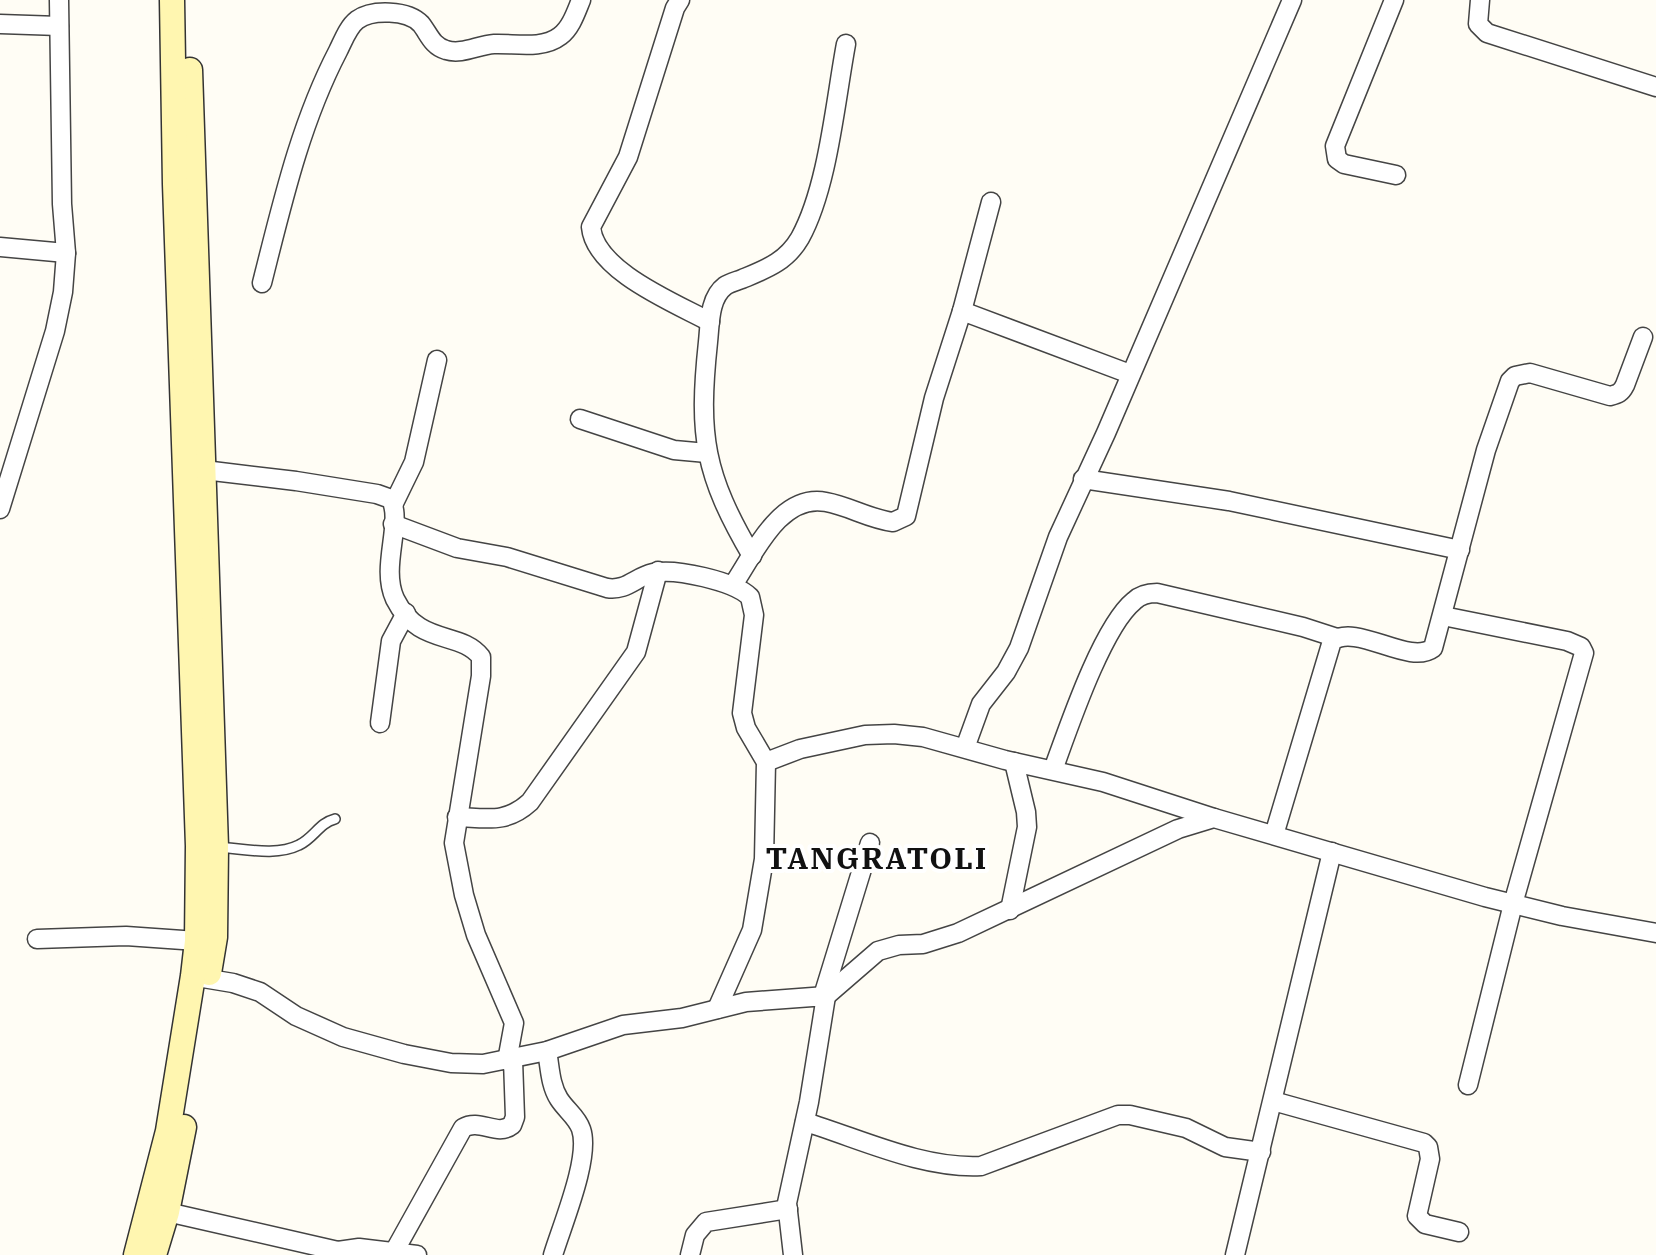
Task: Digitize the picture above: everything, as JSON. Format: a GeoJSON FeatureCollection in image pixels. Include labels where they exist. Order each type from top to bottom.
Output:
{"type":"FeatureCollection","features":[{"type":"Feature","properties":{"kind":"main road"},"geometry":{"type":"LineString","coordinates":[[154,1255],[178,1164],[200,977],[172,0]]}},
{"type":"Feature","properties":{"kind":"main road"},"geometry":{"type":"LineString","coordinates":[[136,1255],[168,1131],[200,977],[215,937],[216,847],[188,0]]}},
{"type":"Feature","properties":{"kind":"street"},"geometry":{"type":"LineString","coordinates":[[0,509],[55,331],[63,292],[66,253],[62,204],[59,0]]}},
{"type":"Feature","properties":{"kind":"street"},"geometry":{"type":"LineString","coordinates":[[262,283],[300,143],[326,74],[352,24],[360,17],[371,14],[407,16],[420,24],[431,40],[447,50],[467,50],[493,44],[535,44],[552,41],[562,35],[581,0]]}},
{"type":"Feature","properties":{"kind":"street"},"geometry":{"type":"LineString","coordinates":[[680,0],[632,148],[594,218],[592,234],[602,254],[624,273],[710,322]]}},
{"type":"Feature","properties":{"kind":"street"},"geometry":{"type":"LineString","coordinates":[[965,748],[981,704],[1006,672],[1019,648],[1058,537],[1292,0]]}},
{"type":"Feature","properties":{"kind":"street"},"geometry":{"type":"LineString","coordinates":[[1394,0],[1340,129],[1334,153],[1344,164],[1396,175]]}},
{"type":"Feature","properties":{"kind":"street"},"geometry":{"type":"LineString","coordinates":[[1480,0],[1478,24],[1487,33],[1656,87]]}},
{"type":"Feature","properties":{"kind":"street"},"geometry":{"type":"LineString","coordinates":[[0,24],[59,26]]}},
{"type":"Feature","properties":{"kind":"street"},"geometry":{"type":"LineString","coordinates":[[752,556],[728,516],[707,453],[704,385],[710,322],[717,296],[725,286],[777,265],[799,239],[817,201],[846,44]]}},
{"type":"Feature","properties":{"kind":"street"},"geometry":{"type":"LineString","coordinates":[[733,585],[781,517],[801,503],[827,502],[893,522],[906,516],[934,398],[962,311],[991,202]]}},
{"type":"Feature","properties":{"kind":"street"},"geometry":{"type":"LineString","coordinates":[[0,247],[66,253]]}},
{"type":"Feature","properties":{"kind":"street"},"geometry":{"type":"LineString","coordinates":[[962,311],[1130,374]]}},
{"type":"Feature","properties":{"kind":"street"},"geometry":{"type":"LineString","coordinates":[[1053,770],[1099,654],[1122,614],[1142,596],[1157,593],[1303,627],[1337,638],[1349,637],[1420,653],[1428,652],[1437,640],[1486,450],[1510,381],[1515,376],[1530,373],[1610,396],[1616,395],[1625,385],[1643,337]]}},
{"type":"Feature","properties":{"kind":"street"},"geometry":{"type":"LineString","coordinates":[[394,1252],[463,1128],[474,1123],[503,1130],[512,1125],[515,1117],[510,1060],[514,1023],[476,935],[455,857],[457,817],[481,676],[481,657],[469,646],[428,633],[395,599],[389,575],[394,503],[414,462],[437,360]]}},
{"type":"Feature","properties":{"kind":"street"},"geometry":{"type":"LineString","coordinates":[[580,419],[674,450],[707,453]]}},
{"type":"Feature","properties":{"kind":"street"},"geometry":{"type":"LineString","coordinates":[[204,470],[377,494],[387,496],[394,503]]}},
{"type":"Feature","properties":{"kind":"street"},"geometry":{"type":"LineString","coordinates":[[1083,479],[1229,501],[1460,550]]}},
{"type":"Feature","properties":{"kind":"street"},"geometry":{"type":"LineString","coordinates":[[393,524],[457,548],[499,555],[607,588],[624,588],[658,571],[733,585],[750,597],[754,607],[742,713],[746,728],[766,762],[764,859],[752,930],[717,1009]]}},
{"type":"Feature","properties":{"kind":"street"},"geometry":{"type":"LineString","coordinates":[[457,817],[509,818],[530,802],[636,652],[658,571]]}},
{"type":"Feature","properties":{"kind":"street"},"geometry":{"type":"LineString","coordinates":[[380,723],[391,641],[406,613]]}},
{"type":"Feature","properties":{"kind":"street"},"geometry":{"type":"LineString","coordinates":[[1443,616],[1567,641],[1581,647],[1584,653],[1513,904],[1468,1085]]}},
{"type":"Feature","properties":{"kind":"street"},"geometry":{"type":"LineString","coordinates":[[1274,835],[1329,649],[1337,638]]}},
{"type":"Feature","properties":{"kind":"street"},"geometry":{"type":"LineString","coordinates":[[766,762],[800,749],[865,735],[923,737],[1103,782],[1214,818],[1513,904],[1656,933]]}},
{"type":"Feature","properties":{"kind":"street"},"geometry":{"type":"LineString","coordinates":[[1010,910],[1027,827],[1014,762]]}},
{"type":"Feature","properties":{"kind":"street"},"geometry":{"type":"LineString","coordinates":[[200,977],[260,992],[296,1016],[358,1041],[404,1054],[451,1063],[483,1064],[510,1060],[623,1025],[682,1018],[755,1001],[824,996],[878,951],[943,939],[1178,829],[1214,818]]}},
{"type":"Feature","properties":{"kind":"street"},"geometry":{"type":"LineString","coordinates":[[793,1255],[788,1209],[790,1183],[805,1122],[824,996],[870,843]]}},
{"type":"Feature","properties":{"kind":"street"},"geometry":{"type":"LineString","coordinates":[[1235,1255],[1332,852]]}},
{"type":"Feature","properties":{"kind":"street"},"geometry":{"type":"LineString","coordinates":[[37,939],[126,936],[197,941]]}},
{"type":"Feature","properties":{"kind":"street"},"geometry":{"type":"LineString","coordinates":[[547,1051],[557,1097],[578,1122],[584,1143],[582,1164],[553,1255]]}},
{"type":"Feature","properties":{"kind":"street"},"geometry":{"type":"LineString","coordinates":[[1273,1101],[1424,1143],[1430,1152],[1430,1159],[1417,1216],[1425,1224],[1459,1232]]}},
{"type":"Feature","properties":{"kind":"street"},"geometry":{"type":"LineString","coordinates":[[805,1122],[930,1161],[972,1167],[1118,1115],[1178,1126],[1225,1147],[1261,1152]]}},
{"type":"Feature","properties":{"kind":"street"},"geometry":{"type":"LineString","coordinates":[[690,1255],[695,1235],[706,1222],[788,1209]]}},
{"type":"Feature","properties":{"kind":"street"},"geometry":{"type":"LineString","coordinates":[[167,1212],[342,1253],[359,1248],[417,1255]]}},
{"type":"Feature","properties":{"kind":"lane"},"geometry":{"type":"LineString","coordinates":[[216,847],[273,851],[289,848],[301,844],[321,825],[335,819]]}},
{"type":"Feature","properties":{"kind":"district","name":"TANGRATOLI"},"geometry":{"type":"Point","coordinates":[877,857]}}]}
